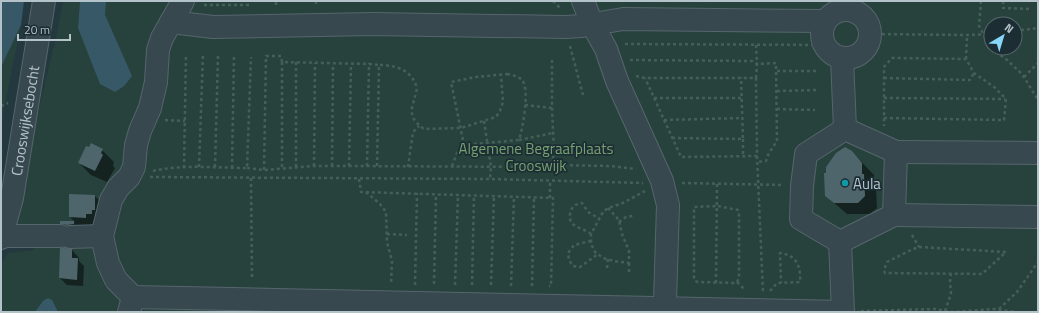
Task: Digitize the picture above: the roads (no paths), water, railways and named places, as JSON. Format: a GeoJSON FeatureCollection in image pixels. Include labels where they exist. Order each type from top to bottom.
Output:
{"type":"FeatureCollection","features":[{"type":"Feature","properties":{"kind":"street","name":"Crooswijksebocht"},"geometry":{"type":"LineString","coordinates":[[1,237],[12,198],[44,1]]}},
{"type":"Feature","properties":{"kind":"street"},"geometry":{"type":"LineString","coordinates":[[182,1],[162,38],[158,50],[156,82],[136,145],[134,167],[129,177],[118,188],[111,200],[102,236],[108,263],[116,280],[131,304],[252,299],[662,310],[763,304],[843,312],[840,242]]}},
{"type":"Feature","properties":{"kind":"street"},"geometry":{"type":"LineString","coordinates":[[583,1],[592,24],[606,49],[654,180],[668,205],[665,301],[662,310]]}},
{"type":"Feature","properties":{"kind":"street"},"geometry":{"type":"LineString","coordinates":[[844,5],[852,11],[860,14],[866,20],[870,34],[868,44],[863,51],[856,56],[848,58],[842,58],[832,54],[824,45],[821,35],[825,21],[830,15],[844,5]]}},
{"type":"Feature","properties":{"kind":"street"},"geometry":{"type":"LineString","coordinates":[[171,22],[213,27],[372,24],[565,27],[582,26],[623,19],[825,21]]}},
{"type":"Feature","properties":{"kind":"street"},"geometry":{"type":"LineString","coordinates":[[842,58],[845,129]]}},
{"type":"Feature","properties":{"kind":"street"},"geometry":{"type":"LineString","coordinates":[[845,129],[890,149],[1038,154]]}},
{"type":"Feature","properties":{"kind":"street"},"geometry":{"type":"LineString","coordinates":[[840,242],[801,220],[802,186],[806,154],[845,129]]}},
{"type":"Feature","properties":{"kind":"street"},"geometry":{"type":"LineString","coordinates":[[890,149],[894,215]]}},
{"type":"Feature","properties":{"kind":"street"},"geometry":{"type":"LineString","coordinates":[[840,242],[894,215],[1038,217]]}},
{"type":"Feature","properties":{"kind":"street"},"geometry":{"type":"LineString","coordinates":[[1,237],[102,236]]}},
{"type":"Feature","properties":{"kind":"water"},"geometry":{"type":"Polygon","coordinates":[[[1,1],[24,1],[21,25],[1,67],[1,1]]]}},
{"type":"Feature","properties":{"kind":"water"},"geometry":{"type":"Polygon","coordinates":[[[80,1],[106,1],[105,15],[132,76],[124,86],[115,92],[100,84],[78,28],[80,1]]]}},
{"type":"Feature","properties":{"kind":"water"},"geometry":{"type":"Polygon","coordinates":[[[48,298],[52,300],[58,312],[35,312],[43,301],[48,298]]]}},
{"type":"Feature","properties":{"kind":"place","name":"Aula"},"geometry":{"type":"Point","coordinates":[845,183]}},
{"type":"Feature","properties":{"kind":"park label","name":"Algemene Begraafplaats Crooswijk"},"geometry":{"type":"Point","coordinates":[536,156]}}]}
